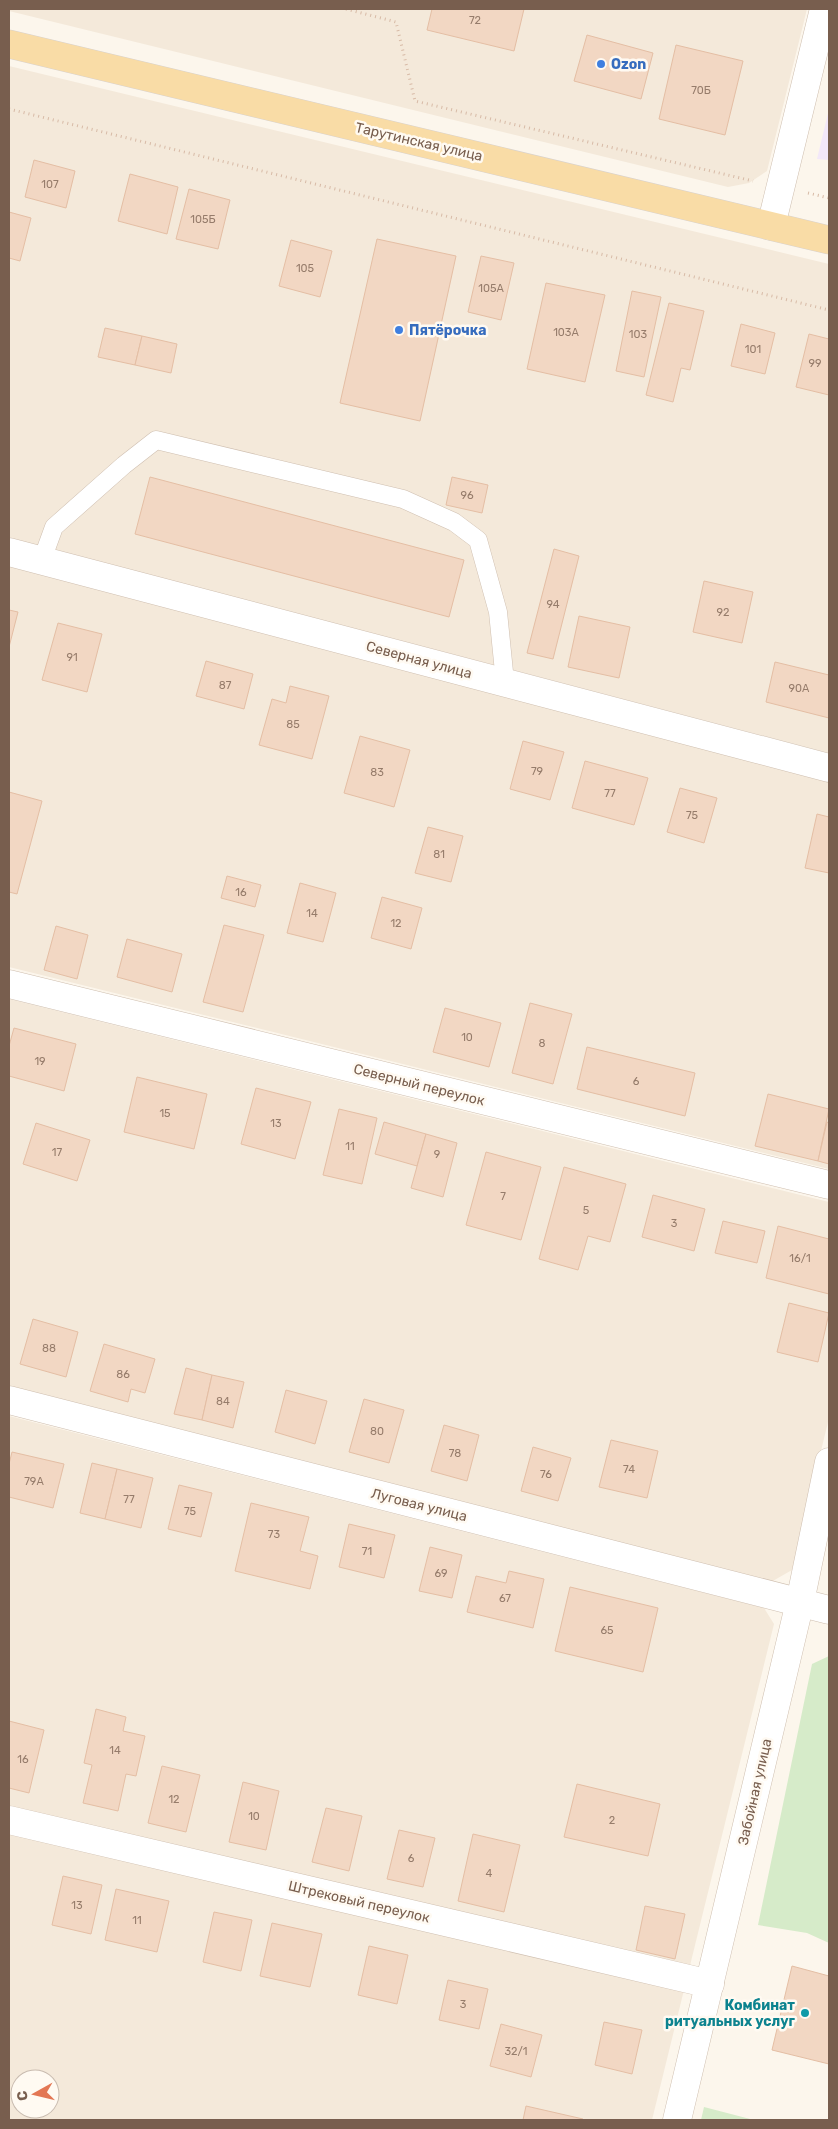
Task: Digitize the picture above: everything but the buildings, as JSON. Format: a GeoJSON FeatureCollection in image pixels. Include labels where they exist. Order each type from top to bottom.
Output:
{"type":"FeatureCollection","features":[{"type":"Feature","properties":{"kind":"main road","name":"Тарутинская улица"},"geometry":{"type":"LineString","coordinates":[[9,44],[829,240]]}},
{"type":"Feature","properties":{"kind":"street"},"geometry":{"type":"LineString","coordinates":[[771,226],[824,9]]}},
{"type":"Feature","properties":{"kind":"street","name":"Северная улица"},"geometry":{"type":"LineString","coordinates":[[9,552],[829,768]]}},
{"type":"Feature","properties":{"kind":"street","name":"Северный переулок"},"geometry":{"type":"LineString","coordinates":[[9,984],[829,1185]]}},
{"type":"Feature","properties":{"kind":"street","name":"Луговая улица"},"geometry":{"type":"LineString","coordinates":[[9,1400],[829,1610]]}},
{"type":"Feature","properties":{"kind":"street","name":"Забойная улица"},"geometry":{"type":"LineString","coordinates":[[677,2120],[800,1602],[829,1462]]}},
{"type":"Feature","properties":{"kind":"street","name":"Штрековый переулок"},"geometry":{"type":"LineString","coordinates":[[9,1820],[710,1984]]}},
{"type":"Feature","properties":{"kind":"lane"},"geometry":{"type":"LineString","coordinates":[[42,560],[54,528],[124,465],[156,440],[403,499],[454,522],[478,540],[498,612],[505,682]]}},
{"type":"Feature","properties":{"kind":"path"},"geometry":{"type":"LineString","coordinates":[[346,9],[396,22],[416,100],[780,187]]}},
{"type":"Feature","properties":{"kind":"path"},"geometry":{"type":"LineString","coordinates":[[9,109],[829,310]]}},
{"type":"Feature","properties":{"kind":"shaded area"},"geometry":{"type":"Polygon","coordinates":[[[9,9],[807,9],[767,171],[749,183],[728,187],[9,11],[9,9]]]}},
{"type":"Feature","properties":{"kind":"shaded area"},"geometry":{"type":"Polygon","coordinates":[[[9,66],[829,264],[829,753],[9,538],[9,66]]]}},
{"type":"Feature","properties":{"kind":"shaded area"},"geometry":{"type":"Polygon","coordinates":[[[829,109],[829,160],[817,159],[829,109]]]}},
{"type":"Feature","properties":{"kind":"shaded area"},"geometry":{"type":"Polygon","coordinates":[[[9,565],[829,782],[829,1169],[9,967],[9,565]]]}},
{"type":"Feature","properties":{"kind":"shaded area"},"geometry":{"type":"Polygon","coordinates":[[[9,999],[829,1202],[829,1418],[792,1570],[771,1582],[9,1386],[9,999]]]}},
{"type":"Feature","properties":{"kind":"shaded area"},"geometry":{"type":"Polygon","coordinates":[[[9,1416],[764,1608],[774,1624],[652,2120],[9,2120],[9,1416]]]}},
{"type":"Feature","properties":{"kind":"green space"},"geometry":{"type":"Polygon","coordinates":[[[829,1656],[829,1943],[807,1933],[758,1925],[812,1664],[829,1656]]]}},
{"type":"Feature","properties":{"kind":"green space"},"geometry":{"type":"Polygon","coordinates":[[[704,2107],[754,2120],[701,2120],[704,2107]]]}},
{"type":"Feature","properties":{"kind":"place","name":"Ozon"},"geometry":{"type":"Point","coordinates":[601,64]}},
{"type":"Feature","properties":{"kind":"place","name":"Пятёрочка"},"geometry":{"type":"Point","coordinates":[399,330]}},
{"type":"Feature","properties":{"kind":"place","name":"Комбинат ритуальных услуг"},"geometry":{"type":"Point","coordinates":[805,2013]}}]}
